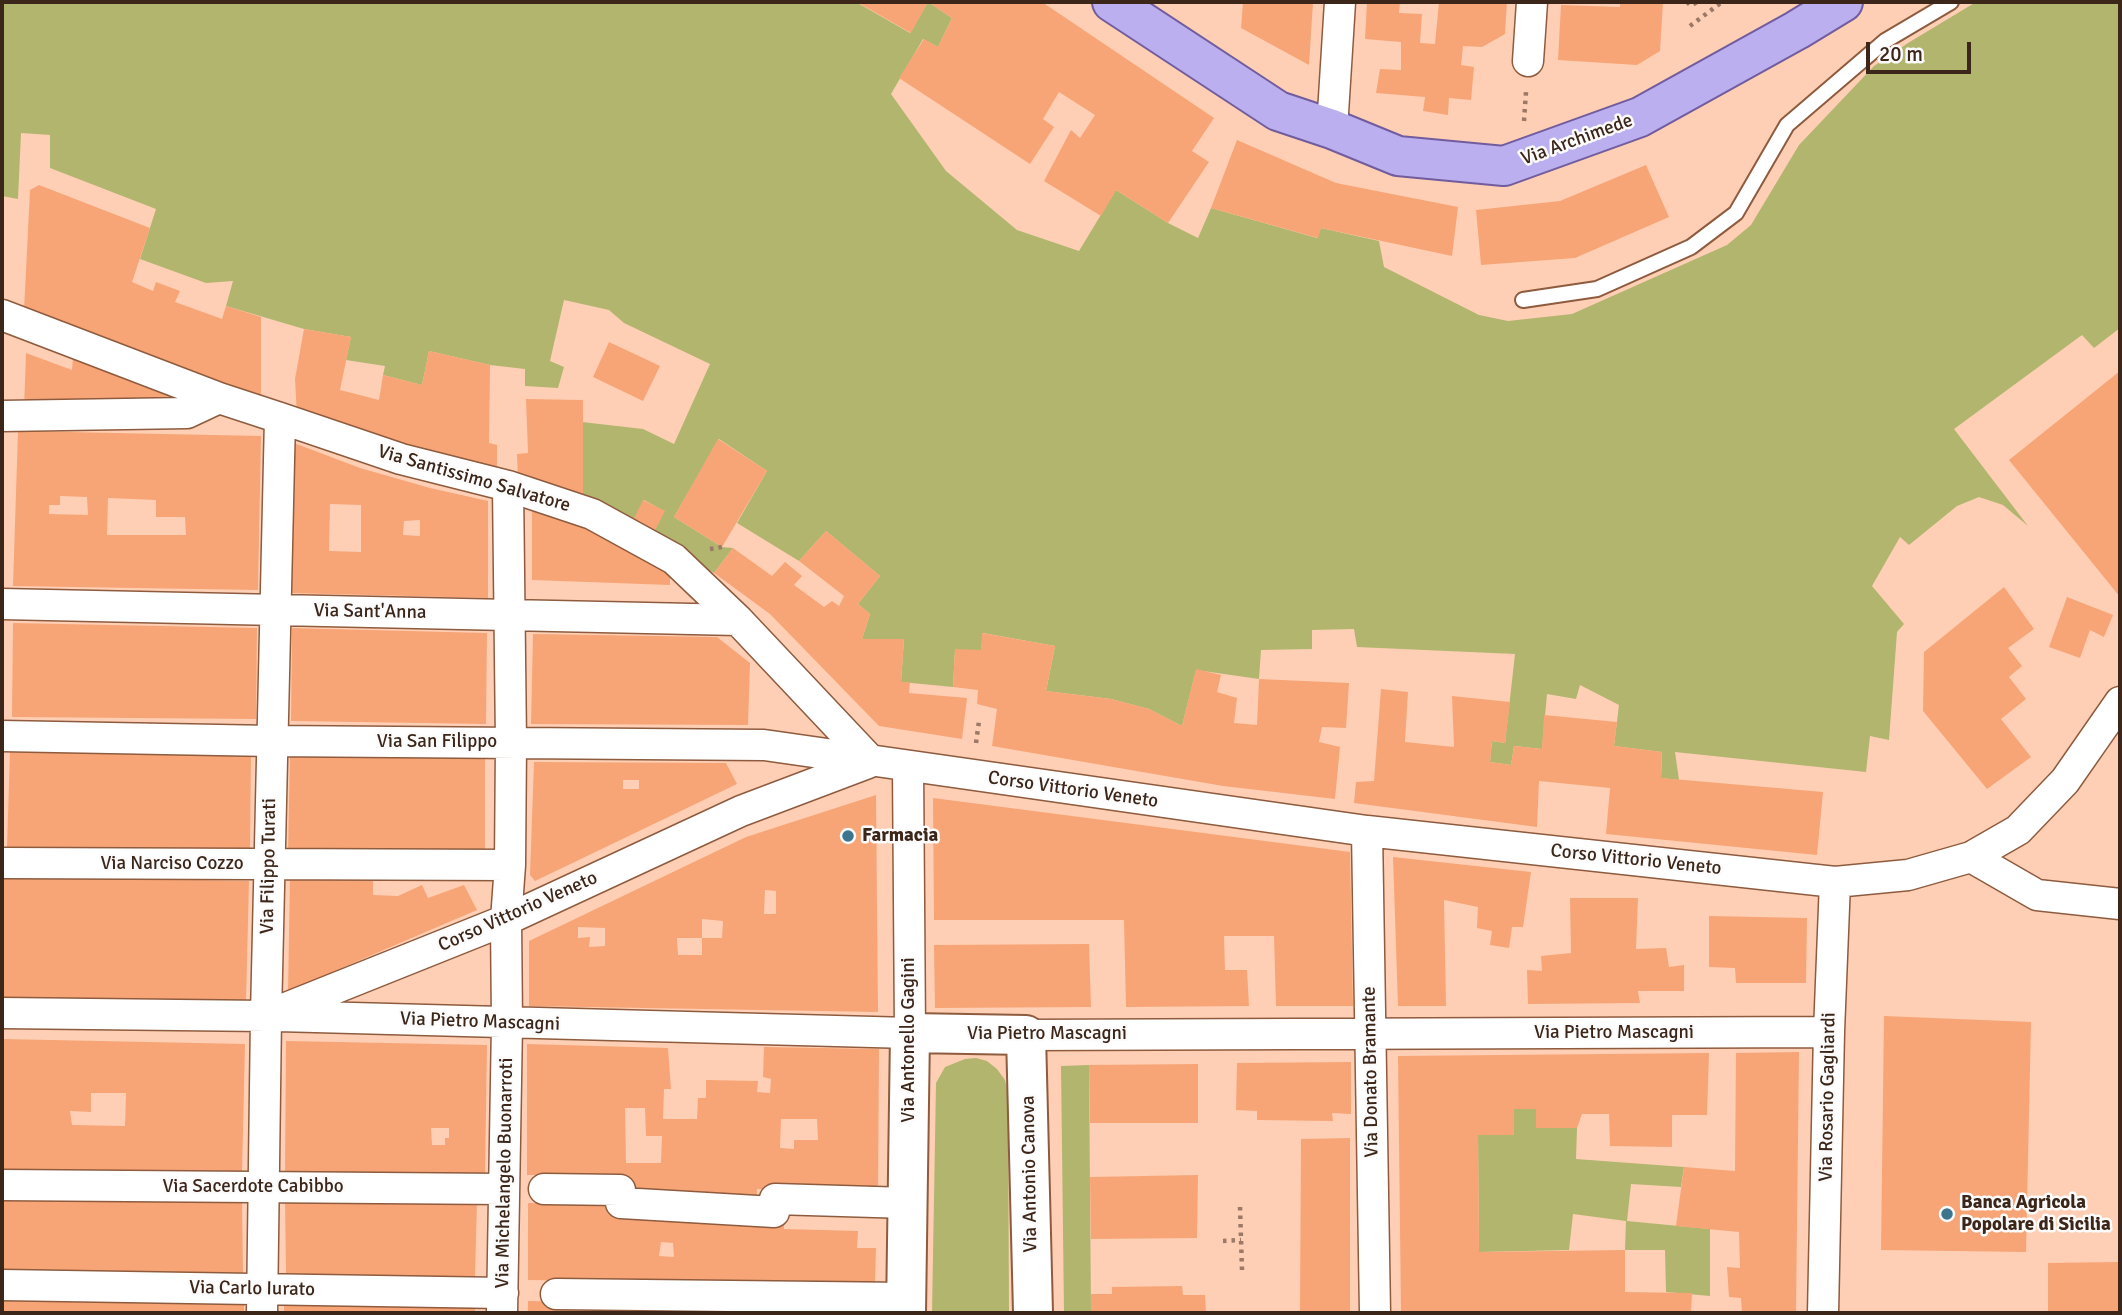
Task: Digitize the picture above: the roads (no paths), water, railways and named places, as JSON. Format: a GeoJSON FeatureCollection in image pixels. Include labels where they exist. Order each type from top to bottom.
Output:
{"type":"FeatureCollection","features":[{"type":"Feature","properties":{"kind":"main road","name":"Via Archimede"},"geometry":{"type":"LineString","coordinates":[[1132,9],[1278,111],[1332,129],[1398,156],[1504,166],[1640,117],[1843,2]]}},
{"type":"Feature","properties":{"kind":"main road","name":"Via Pietro Mascagni"},"geometry":{"type":"LineString","coordinates":[[910,1033],[1026,1035]]}},
{"type":"Feature","properties":{"kind":"main road","name":"Via Antonello Gagini"},"geometry":{"type":"LineString","coordinates":[[906,1306],[910,1033]]}},
{"type":"Feature","properties":{"kind":"main road","name":"Via Antonio Canova"},"geometry":{"type":"LineString","coordinates":[[1026,1035],[1033,1313]]}},
{"type":"Feature","properties":{"kind":"street"},"geometry":{"type":"LineString","coordinates":[[1332,129],[1340,2]]}},
{"type":"Feature","properties":{"kind":"street"},"geometry":{"type":"LineString","coordinates":[[1528,61],[1532,2]]}},
{"type":"Feature","properties":{"kind":"street","name":"Via Santissimo Salvatore"},"geometry":{"type":"LineString","coordinates":[[2,315],[219,398],[401,458],[508,486],[592,514],[674,559],[738,620],[871,761]]}},
{"type":"Feature","properties":{"kind":"street"},"geometry":{"type":"LineString","coordinates":[[2,416],[187,413],[219,398]]}},
{"type":"Feature","properties":{"kind":"street","name":"Via Filippo Turati"},"geometry":{"type":"LineString","coordinates":[[262,1301],[280,418]]}},
{"type":"Feature","properties":{"kind":"street","name":"Via Michelangelo Buonarroti"},"geometry":{"type":"LineString","coordinates":[[503,1303],[506,920],[510,865],[511,743],[508,486]]}},
{"type":"Feature","properties":{"kind":"street","name":"Via Sant'Anna"},"geometry":{"type":"LineString","coordinates":[[2,604],[738,620]]}},
{"type":"Feature","properties":{"kind":"street","name":"Corso Vittorio Veneto"},"geometry":{"type":"LineString","coordinates":[[2,1013],[266,1016],[506,920],[741,811],[871,761],[1367,831],[1835,882],[1908,875],[1971,857],[2018,830],[2055,791],[2120,702]]}},
{"type":"Feature","properties":{"kind":"street","name":"Via San Filippo"},"geometry":{"type":"LineString","coordinates":[[2,736],[764,745],[871,761]]}},
{"type":"Feature","properties":{"kind":"street","name":"Via Antonello Gagini"},"geometry":{"type":"LineString","coordinates":[[908,766],[910,1033]]}},
{"type":"Feature","properties":{"kind":"street","name":"Via Donato Bramante"},"geometry":{"type":"LineString","coordinates":[[1367,831],[1375,1313]]}},
{"type":"Feature","properties":{"kind":"street"},"geometry":{"type":"LineString","coordinates":[[1971,857],[2037,895],[2120,904]]}},
{"type":"Feature","properties":{"kind":"street","name":"Via Narciso Cozzo"},"geometry":{"type":"LineString","coordinates":[[2,863],[510,865]]}},
{"type":"Feature","properties":{"kind":"street","name":"Via Rosario Gagliardi"},"geometry":{"type":"LineString","coordinates":[[1824,1313],[1829,1032],[1835,882]]}},
{"type":"Feature","properties":{"kind":"street","name":"Via Pietro Mascagni"},"geometry":{"type":"LineString","coordinates":[[266,1016],[910,1033]]}},
{"type":"Feature","properties":{"kind":"street","name":"Via Pietro Mascagni"},"geometry":{"type":"LineString","coordinates":[[1026,1035],[1829,1032]]}},
{"type":"Feature","properties":{"kind":"street","name":"Via Sacerdote Cabibbo"},"geometry":{"type":"LineString","coordinates":[[2,1185],[505,1189]]}},
{"type":"Feature","properties":{"kind":"street"},"geometry":{"type":"LineString","coordinates":[[544,1189],[620,1190],[621,1203],[774,1212],[775,1199],[908,1203]]}},
{"type":"Feature","properties":{"kind":"street","name":"Via Carlo Iurato"},"geometry":{"type":"LineString","coordinates":[[2,1285],[262,1301],[503,1303]]}},
{"type":"Feature","properties":{"kind":"street"},"geometry":{"type":"LineString","coordinates":[[556,1294],[906,1306]]}},
{"type":"Feature","properties":{"kind":"lane"},"geometry":{"type":"LineString","coordinates":[[1523,300],[1597,289],[1691,247],[1736,213],[1787,125],[1885,41],[1951,2]]}},
{"type":"Feature","properties":{"kind":"place","name":"Farmacia"},"geometry":{"type":"Point","coordinates":[848,836]}},
{"type":"Feature","properties":{"kind":"place","name":"Banca Agricola Popolare di Sicilia"},"geometry":{"type":"Point","coordinates":[1947,1214]}}]}
